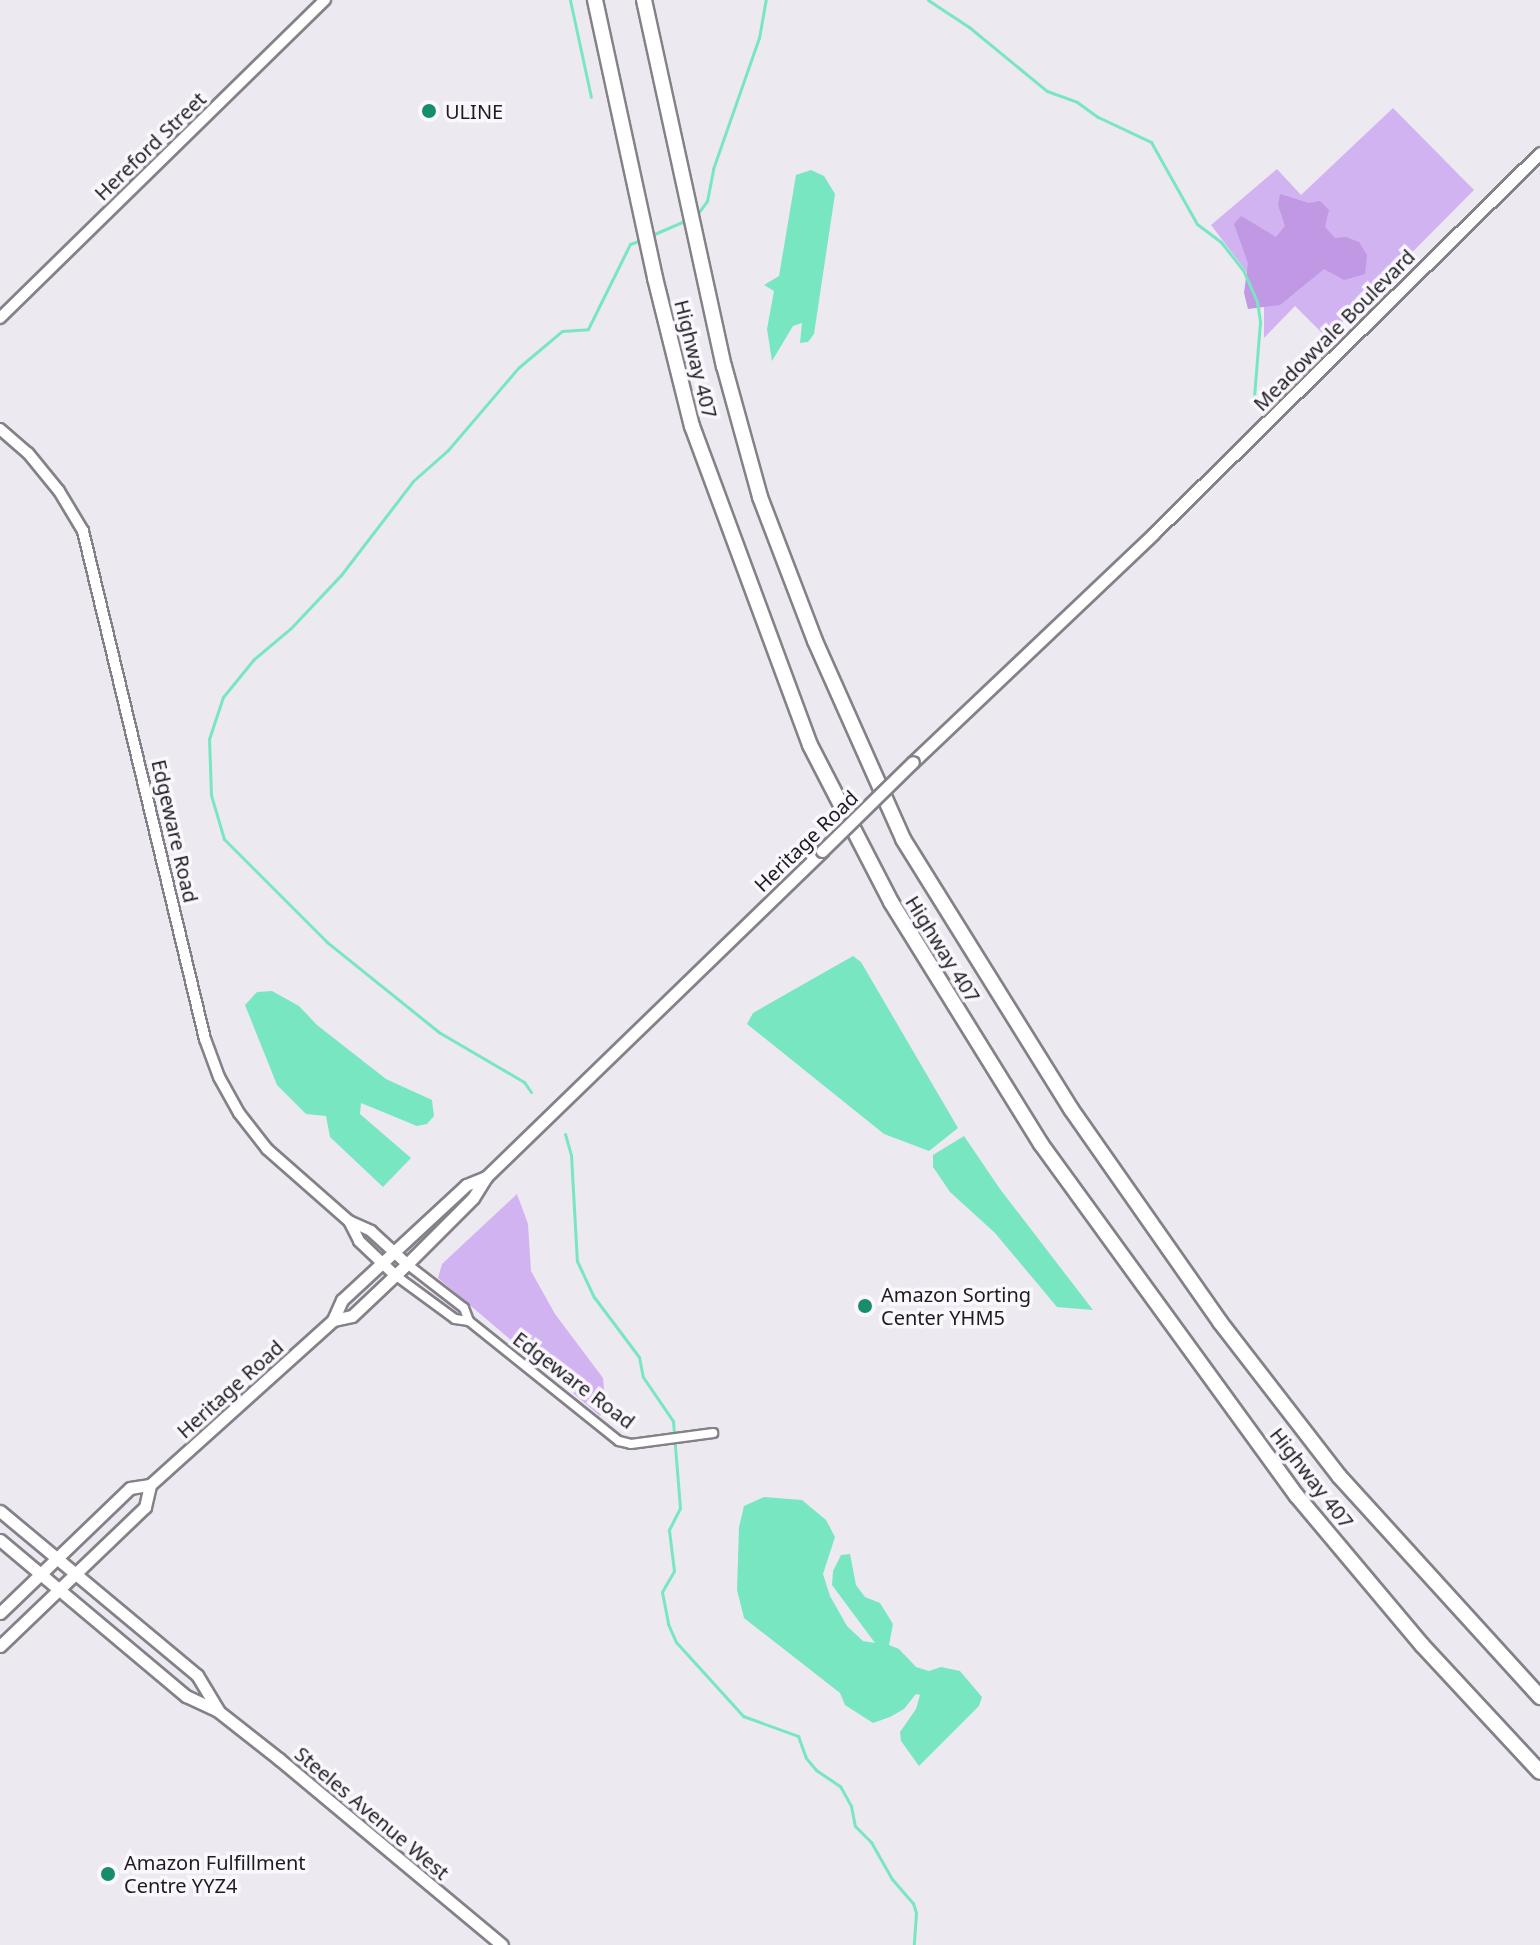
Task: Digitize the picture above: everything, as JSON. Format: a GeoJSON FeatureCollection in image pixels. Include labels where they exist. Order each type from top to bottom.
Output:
{"type":"FeatureCollection","features":[{"type":"Feature","properties":{"kind":"highway","name":"Highway 407"},"geometry":{"type":"LineString","coordinates":[[595,0],[655,278],[692,426],[740,565],[810,745],[891,902],[1041,1144],[1297,1496],[1422,1645],[1540,1772]]}},
{"type":"Feature","properties":{"kind":"highway","name":"Highway 407"},"geometry":{"type":"LineString","coordinates":[[644,0],[696,244],[760,497],[815,641],[903,839],[1071,1109],[1220,1322],[1339,1476],[1540,1697]]}},
{"type":"Feature","properties":{"kind":"main road","name":"Meadowvale Boulevard"},"geometry":{"type":"LineString","coordinates":[[1153,534],[1540,153]]}},
{"type":"Feature","properties":{"kind":"main road","name":"Heritage Road"},"geometry":{"type":"LineString","coordinates":[[333,1320],[352,1316],[407,1264],[473,1198],[486,1177],[913,762],[1153,534]]}},
{"type":"Feature","properties":{"kind":"main road","name":"Heritage Road"},"geometry":{"type":"LineString","coordinates":[[0,1613],[130,1488],[150,1485],[333,1320],[342,1300],[466,1185],[486,1177]]}},
{"type":"Feature","properties":{"kind":"main road","name":"Heritage Road"},"geometry":{"type":"LineString","coordinates":[[0,1646],[145,1507],[150,1485]]}},
{"type":"Feature","properties":{"kind":"main road","name":"Steeles Avenue West"},"geometry":{"type":"LineString","coordinates":[[0,1511],[197,1675],[218,1711]]}},
{"type":"Feature","properties":{"kind":"main road","name":"Steeles Avenue West"},"geometry":{"type":"LineString","coordinates":[[0,1540],[186,1696],[218,1711],[502,1945]]}},
{"type":"Feature","properties":{"kind":"street","name":"Hereford Street"},"geometry":{"type":"LineString","coordinates":[[0,318],[325,0]]}},
{"type":"Feature","properties":{"kind":"street","name":"Edgeware Road"},"geometry":{"type":"LineString","coordinates":[[0,429],[28,453],[59,491],[83,531],[97,575],[205,1039],[219,1077],[239,1113],[267,1149],[349,1221],[371,1231],[407,1264],[464,1308],[469,1321],[619,1441],[631,1444],[713,1433]]}},
{"type":"Feature","properties":{"kind":"street","name":"Edgeware Road"},"geometry":{"type":"LineString","coordinates":[[349,1221],[359,1241],[395,1275],[455,1319],[469,1321]]}},
{"type":"Feature","properties":{"kind":"shaded area"},"geometry":{"type":"Polygon","coordinates":[[[1393,108],[1474,190],[1327,338],[1295,306],[1264,338],[1264,295],[1211,225],[1277,169],[1301,195],[1393,108]]]}},
{"type":"Feature","properties":{"kind":"shaded area"},"geometry":{"type":"Polygon","coordinates":[[[811,170],[824,176],[835,194],[814,334],[808,342],[800,343],[802,323],[793,326],[772,361],[767,329],[774,291],[764,285],[779,276],[796,175],[811,170]]]}},
{"type":"Feature","properties":{"kind":"shaded area"},"geometry":{"type":"Polygon","coordinates":[[[1280,194],[1309,203],[1320,201],[1329,210],[1325,227],[1335,238],[1346,237],[1359,242],[1367,255],[1365,274],[1344,280],[1324,269],[1280,305],[1248,309],[1244,293],[1248,263],[1234,224],[1241,216],[1276,237],[1285,226],[1278,205],[1280,194]]]}},
{"type":"Feature","properties":{"kind":"shaded area"},"geometry":{"type":"Polygon","coordinates":[[[853,956],[861,962],[958,1128],[929,1151],[884,1134],[747,1024],[753,1013],[853,956]]]}},
{"type":"Feature","properties":{"kind":"shaded area"},"geometry":{"type":"Polygon","coordinates":[[[272,991],[299,1006],[317,1025],[386,1079],[432,1100],[434,1116],[427,1124],[417,1126],[361,1103],[360,1114],[411,1158],[383,1187],[330,1137],[326,1116],[306,1114],[277,1085],[245,1005],[257,992],[272,991]]]}},
{"type":"Feature","properties":{"kind":"shaded area"},"geometry":{"type":"Polygon","coordinates":[[[964,1136],[1000,1189],[1093,1310],[1057,1307],[995,1233],[950,1192],[933,1167],[933,1155],[964,1136]]]}},
{"type":"Feature","properties":{"kind":"shaded area"},"geometry":{"type":"Polygon","coordinates":[[[517,1194],[528,1224],[531,1271],[555,1314],[603,1378],[606,1409],[600,1416],[438,1278],[442,1264],[517,1194]]]}},
{"type":"Feature","properties":{"kind":"shaded area"},"geometry":{"type":"Polygon","coordinates":[[[764,1497],[802,1500],[826,1520],[835,1537],[823,1574],[830,1596],[847,1626],[863,1641],[875,1643],[832,1585],[833,1571],[841,1555],[850,1554],[856,1585],[865,1597],[880,1603],[893,1624],[889,1645],[899,1649],[916,1667],[929,1671],[941,1667],[960,1671],[982,1697],[979,1706],[919,1766],[901,1741],[900,1732],[916,1709],[920,1695],[916,1694],[904,1709],[873,1723],[845,1705],[840,1693],[744,1618],[737,1590],[739,1527],[744,1506],[764,1497]]]}},
{"type":"Feature","properties":{"kind":"waterway"},"geometry":{"type":"LineString","coordinates":[[570,0],[591,97]]}},
{"type":"Feature","properties":{"kind":"waterway"},"geometry":{"type":"LineString","coordinates":[[696,216],[707,201],[713,169],[759,38],[766,0]]}},
{"type":"Feature","properties":{"kind":"waterway"},"geometry":{"type":"LineString","coordinates":[[928,0],[969,27],[1047,91],[1077,102],[1098,117],[1151,142],[1197,224],[1221,242],[1243,270],[1257,302],[1260,322],[1254,396]]}},
{"type":"Feature","properties":{"kind":"waterway"},"geometry":{"type":"LineString","coordinates":[[652,235],[689,219]]}},
{"type":"Feature","properties":{"kind":"waterway"},"geometry":{"type":"LineString","coordinates":[[531,1092],[524,1082],[440,1033],[327,942],[224,839],[211,795],[209,739],[223,697],[254,659],[291,628],[341,575],[413,481],[448,450],[518,368],[562,331],[588,329],[630,244],[641,240]]}},
{"type":"Feature","properties":{"kind":"waterway"},"geometry":{"type":"LineString","coordinates":[[565,1134],[571,1155],[577,1261],[594,1297],[639,1357],[643,1377],[673,1421],[680,1508],[669,1530],[674,1571],[662,1592],[668,1624],[676,1642],[743,1716],[798,1736],[806,1758],[816,1770],[840,1786],[851,1806],[855,1826],[871,1842],[892,1879],[913,1903],[916,1913],[914,1945]]}},
{"type":"Feature","properties":{"kind":"place","name":"ULINE"},"geometry":{"type":"Point","coordinates":[429,111]}},
{"type":"Feature","properties":{"kind":"place","name":"Amazon Sorting Center YHM5"},"geometry":{"type":"Point","coordinates":[865,1306]}},
{"type":"Feature","properties":{"kind":"place","name":"Amazon Fulfillment Centre YYZ4"},"geometry":{"type":"Point","coordinates":[108,1874]}}]}
